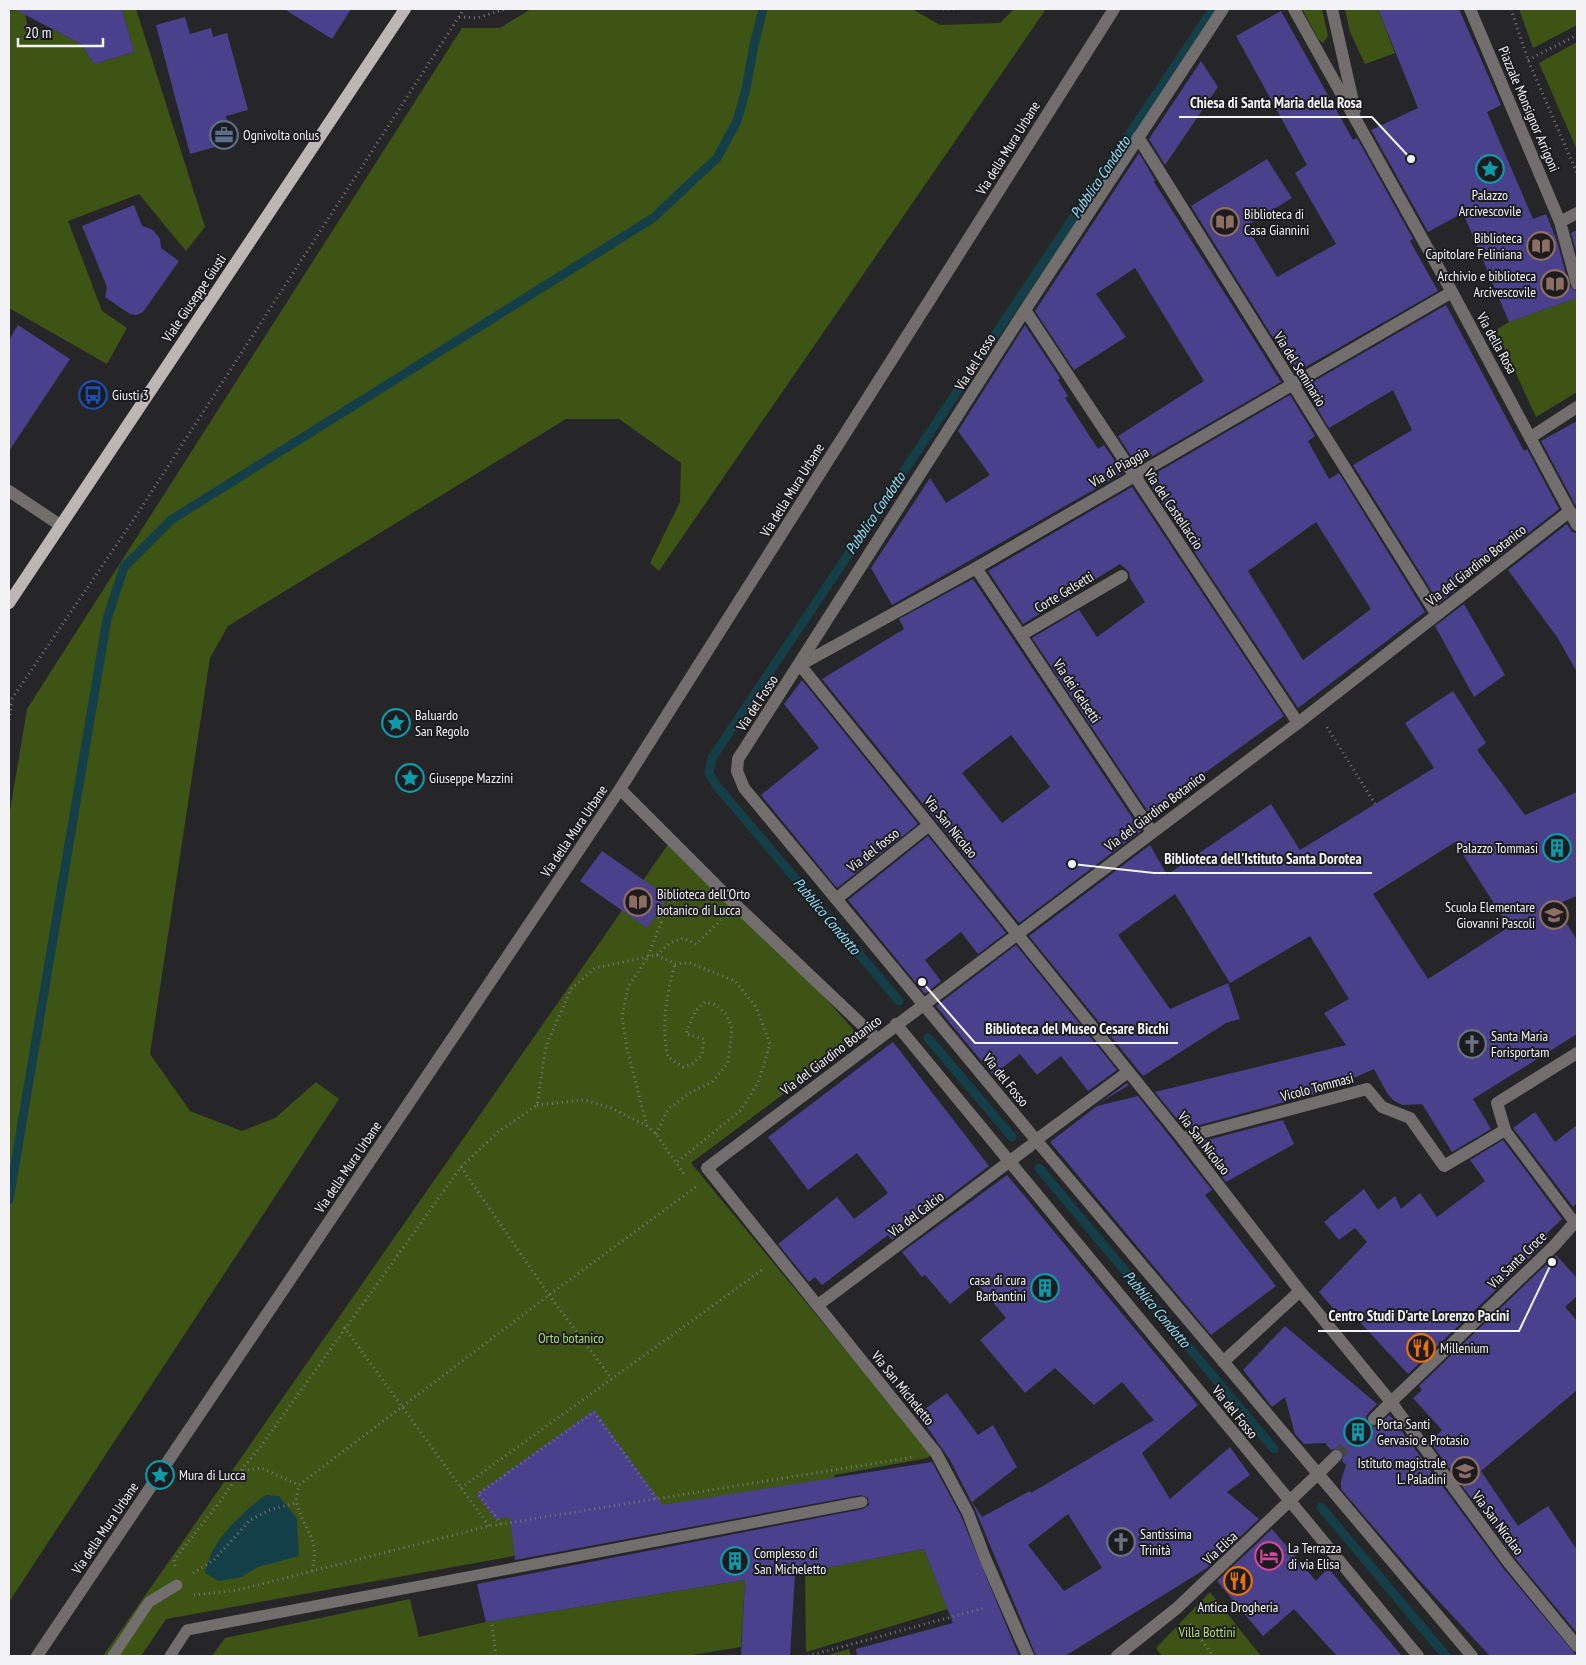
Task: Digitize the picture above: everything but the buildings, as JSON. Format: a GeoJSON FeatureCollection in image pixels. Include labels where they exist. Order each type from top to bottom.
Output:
{"type":"FeatureCollection","features":[{"type":"Feature","properties":{"kind":"main road","name":"Viale Giuseppe Giusti"},"geometry":{"type":"LineString","coordinates":[[9,603],[405,9]]}},
{"type":"Feature","properties":{"kind":"street","name":"Via della Mura Urbane"},"geometry":{"type":"LineString","coordinates":[[37,1656],[620,789],[1114,9]]}},
{"type":"Feature","properties":{"kind":"street","name":"Via del Fosso"},"geometry":{"type":"LineString","coordinates":[[1223,9],[1025,310],[800,665],[738,759],[737,770],[744,788],[1033,1143],[1319,1474],[1472,1656]]}},
{"type":"Feature","properties":{"kind":"street","name":"Via della Rosa"},"geometry":{"type":"LineString","coordinates":[[1294,9],[1452,292],[1577,526]]}},
{"type":"Feature","properties":{"kind":"street"},"geometry":{"type":"LineString","coordinates":[[1332,9],[1358,125]]}},
{"type":"Feature","properties":{"kind":"street","name":"Piazzale Monsignor Arrigoni"},"geometry":{"type":"LineString","coordinates":[[1470,9],[1560,222],[1577,284]]}},
{"type":"Feature","properties":{"kind":"street","name":"Via del Seminario"},"geometry":{"type":"LineString","coordinates":[[1138,137],[1436,616]]}},
{"type":"Feature","properties":{"kind":"street"},"geometry":{"type":"LineString","coordinates":[[1560,222],[1577,213]]}},
{"type":"Feature","properties":{"kind":"street","name":"Via di Piaggia"},"geometry":{"type":"LineString","coordinates":[[800,665],[976,568],[1452,292]]}},
{"type":"Feature","properties":{"kind":"street","name":"Via del Castellaccio"},"geometry":{"type":"LineString","coordinates":[[1025,310],[1298,723]]}},
{"type":"Feature","properties":{"kind":"street"},"geometry":{"type":"LineString","coordinates":[[1531,437],[1577,407]]}},
{"type":"Feature","properties":{"kind":"street"},"geometry":{"type":"LineString","coordinates":[[9,491],[60,525]]}},
{"type":"Feature","properties":{"kind":"street","name":"Via del Giardino Botanico"},"geometry":{"type":"LineString","coordinates":[[707,1168],[1017,932],[1298,723],[1570,511]]}},
{"type":"Feature","properties":{"kind":"street","name":"Via dei Gelsetti"},"geometry":{"type":"LineString","coordinates":[[976,568],[1152,832]]}},
{"type":"Feature","properties":{"kind":"street","name":"Corte Gelsetti"},"geometry":{"type":"LineString","coordinates":[[1021,635],[1122,576]]}},
{"type":"Feature","properties":{"kind":"street","name":"Via San Nicolao"},"geometry":{"type":"LineString","coordinates":[[800,665],[1182,1138],[1300,1291],[1391,1402],[1509,1563],[1577,1646]]}},
{"type":"Feature","properties":{"kind":"street"},"geometry":{"type":"LineString","coordinates":[[620,789],[736,905],[877,1039]]}},
{"type":"Feature","properties":{"kind":"street","name":"Via del fosso"},"geometry":{"type":"LineString","coordinates":[[836,899],[929,825]]}},
{"type":"Feature","properties":{"kind":"street","name":"Via del Fosso"},"geometry":{"type":"LineString","coordinates":[[900,1022],[1014,1159],[1290,1503],[1418,1656]]}},
{"type":"Feature","properties":{"kind":"street"},"geometry":{"type":"LineString","coordinates":[[1505,1130],[1497,1103],[1577,1053]]}},
{"type":"Feature","properties":{"kind":"street","name":"Via del Calcio"},"geometry":{"type":"LineString","coordinates":[[818,1305],[1128,1072]]}},
{"type":"Feature","properties":{"kind":"street","name":"Vicolo Tommasi"},"geometry":{"type":"LineString","coordinates":[[1182,1138],[1367,1089],[1382,1107],[1410,1118],[1444,1166],[1505,1130]]}},
{"type":"Feature","properties":{"kind":"street","name":"Via San Micheletto"},"geometry":{"type":"LineString","coordinates":[[707,1168],[936,1452],[968,1512],[1028,1656]]}},
{"type":"Feature","properties":{"kind":"street","name":"Via Santa Croce"},"geometry":{"type":"LineString","coordinates":[[1391,1402],[1576,1221]]}},
{"type":"Feature","properties":{"kind":"street","name":"Via del Fosso"},"geometry":{"type":"LineString","coordinates":[[1223,1362],[1300,1291]]}},
{"type":"Feature","properties":{"kind":"street"},"geometry":{"type":"LineString","coordinates":[[1374,1419],[1391,1402]]}},
{"type":"Feature","properties":{"kind":"street","name":"Via Elisa"},"geometry":{"type":"LineString","coordinates":[[1118,1656],[1177,1608],[1290,1503],[1336,1456]]}},
{"type":"Feature","properties":{"kind":"lane"},"geometry":{"type":"LineString","coordinates":[[1505,1130],[1576,1221]]}},
{"type":"Feature","properties":{"kind":"lane"},"geometry":{"type":"LineString","coordinates":[[170,1656],[187,1630],[862,1502]]}},
{"type":"Feature","properties":{"kind":"lane"},"geometry":{"type":"LineString","coordinates":[[114,1656],[149,1602],[177,1584]]}},
{"type":"Feature","properties":{"kind":"path"},"geometry":{"type":"LineString","coordinates":[[9,703],[132,522],[464,9]]}},
{"type":"Feature","properties":{"kind":"path"},"geometry":{"type":"LineString","coordinates":[[458,17],[477,18],[505,9]]}},
{"type":"Feature","properties":{"kind":"path"},"geometry":{"type":"LineString","coordinates":[[942,9],[955,9]]}},
{"type":"Feature","properties":{"kind":"path"},"geometry":{"type":"LineString","coordinates":[[1511,9],[1528,60],[1577,173]]}},
{"type":"Feature","properties":{"kind":"path"},"geometry":{"type":"LineString","coordinates":[[1528,60],[1577,35]]}},
{"type":"Feature","properties":{"kind":"path"},"geometry":{"type":"LineString","coordinates":[[9,720],[12,698]]}},
{"type":"Feature","properties":{"kind":"path"},"geometry":{"type":"LineString","coordinates":[[1315,710],[1375,804]]}},
{"type":"Feature","properties":{"kind":"path"},"geometry":{"type":"LineString","coordinates":[[537,1105],[546,1046],[571,990],[595,968],[657,955],[670,943],[683,938],[696,944],[736,905]]}},
{"type":"Feature","properties":{"kind":"path"},"geometry":{"type":"LineString","coordinates":[[647,1126],[627,1048],[622,1017],[628,987],[648,957],[661,922],[656,914]]}},
{"type":"Feature","properties":{"kind":"path"},"geometry":{"type":"LineString","coordinates":[[657,955],[675,964],[690,963],[735,981],[756,1007],[770,1044],[758,1083],[741,1110],[676,1163]]}},
{"type":"Feature","properties":{"kind":"path"},"geometry":{"type":"LineString","coordinates":[[656,1134],[668,1109],[691,1092],[712,1082],[728,1063],[732,1044],[732,1028],[726,1014],[716,1004],[705,1002],[695,1010],[686,1034],[704,1039],[702,1055],[692,1064],[683,1067],[668,1058],[664,1041],[664,1014],[667,992],[675,964]]}},
{"type":"Feature","properties":{"kind":"path"},"geometry":{"type":"LineString","coordinates":[[312,1571],[316,1555],[314,1541],[296,1503],[299,1485],[699,1184],[684,1174],[656,1134],[647,1126],[611,1108],[585,1100],[537,1105],[498,1132],[461,1167],[344,1327],[259,1449],[240,1471],[222,1499],[174,1560],[177,1584],[193,1595],[215,1594],[312,1571],[489,1526],[920,1456]]}},
{"type":"Feature","properties":{"kind":"path"},"geometry":{"type":"LineString","coordinates":[[461,1167],[549,1295],[612,1379]]}},
{"type":"Feature","properties":{"kind":"path"},"geometry":{"type":"LineString","coordinates":[[684,1174],[695,1167],[707,1168]]}},
{"type":"Feature","properties":{"kind":"path"},"geometry":{"type":"LineString","coordinates":[[461,1488],[767,1267]]}},
{"type":"Feature","properties":{"kind":"path"},"geometry":{"type":"LineString","coordinates":[[344,1327],[489,1526]]}},
{"type":"Feature","properties":{"kind":"path"},"geometry":{"type":"LineString","coordinates":[[501,1524],[478,1494],[594,1412],[656,1498]]}},
{"type":"Feature","properties":{"kind":"path"},"geometry":{"type":"LineString","coordinates":[[240,1471],[261,1468],[299,1485]]}},
{"type":"Feature","properties":{"kind":"path"},"geometry":{"type":"LineString","coordinates":[[208,1564],[250,1520],[272,1509],[296,1503]]}},
{"type":"Feature","properties":{"kind":"path"},"geometry":{"type":"LineString","coordinates":[[808,1656],[1004,1602]]}},
{"type":"Feature","properties":{"kind":"path"},"geometry":{"type":"LineString","coordinates":[[1177,1608],[1213,1656]]}},
{"type":"Feature","properties":{"kind":"path"},"geometry":{"type":"LineString","coordinates":[[492,1625],[496,1656]]}},
{"type":"Feature","properties":{"kind":"green space"},"geometry":{"type":"Polygon","coordinates":[[[24,9],[28,29],[54,30],[81,44],[94,64],[134,52],[122,9],[136,9],[205,227],[186,251],[139,194],[68,221],[102,311],[127,328],[107,364],[9,308],[9,11],[24,9]]]}},
{"type":"Feature","properties":{"kind":"green space"},"geometry":{"type":"Polygon","coordinates":[[[531,9],[912,9],[940,25],[1000,23],[1014,9],[1046,9],[659,571],[650,563],[680,502],[681,463],[619,419],[566,419],[228,626],[210,658],[150,1054],[190,1111],[242,1131],[275,1118],[316,1082],[339,1099],[9,1602],[9,817],[27,709],[462,28],[500,28],[531,9]]]}},
{"type":"Feature","properties":{"kind":"green space"},"geometry":{"type":"Polygon","coordinates":[[[1302,9],[1322,9],[1328,36],[1323,43],[1319,40],[1302,9]]]}},
{"type":"Feature","properties":{"kind":"green space"},"geometry":{"type":"Polygon","coordinates":[[[1345,9],[1378,9],[1395,53],[1365,64],[1350,32],[1345,9]]]}},
{"type":"Feature","properties":{"kind":"green space"},"geometry":{"type":"Polygon","coordinates":[[[1519,9],[1577,9],[1577,25],[1533,48],[1519,9]]]}},
{"type":"Feature","properties":{"kind":"green space"},"geometry":{"type":"Polygon","coordinates":[[[1577,42],[1577,150],[1539,63],[1577,42]]]}},
{"type":"Feature","properties":{"kind":"green space"},"geometry":{"type":"Polygon","coordinates":[[[1577,298],[1577,392],[1536,417],[1496,330],[1509,322],[1577,298]]]}},
{"type":"Feature","properties":{"kind":"green space","name":"Orto botanico"},"geometry":{"type":"Polygon","coordinates":[[[669,843],[775,942],[860,1037],[691,1163],[931,1454],[928,1458],[835,1475],[828,1499],[166,1619],[141,1656],[103,1656],[669,843]]]}},
{"type":"Feature","properties":{"kind":"green space"},"geometry":{"type":"Polygon","coordinates":[[[924,1549],[948,1609],[806,1652],[805,1572],[924,1549]]]}},
{"type":"Feature","properties":{"kind":"green space"},"geometry":{"type":"Polygon","coordinates":[[[745,1580],[741,1647],[686,1656],[212,1656],[225,1638],[410,1599],[419,1637],[486,1622],[745,1580]]]}},
{"type":"Feature","properties":{"kind":"green space","name":"Villa Bottini"},"geometry":{"type":"Polygon","coordinates":[[[1210,1592],[1261,1656],[1162,1656],[1156,1648],[1210,1592]]]}},
{"type":"Feature","properties":{"kind":"green space"},"geometry":{"type":"Polygon","coordinates":[[[849,1649],[851,1656],[825,1656],[849,1649]]]}},
{"type":"Feature","properties":{"kind":"water"},"geometry":{"type":"Polygon","coordinates":[[[266,1495],[279,1496],[297,1519],[299,1556],[258,1567],[241,1577],[219,1581],[205,1573],[208,1561],[218,1542],[244,1513],[266,1495]]]}},
{"type":"Feature","properties":{"kind":"waterway"},"geometry":{"type":"LineString","coordinates":[[9,1200],[107,619],[124,567],[171,520],[653,218],[717,158],[737,121],[746,89],[763,9]]}},
{"type":"Feature","properties":{"kind":"waterway","name":"Pubblico Condotto"},"geometry":{"type":"LineString","coordinates":[[899,1001],[716,785],[709,773],[712,758],[1213,9]]}},
{"type":"Feature","properties":{"kind":"waterway","name":"Pubblico Condotto"},"geometry":{"type":"LineString","coordinates":[[928,1038],[1012,1137]]}},
{"type":"Feature","properties":{"kind":"waterway","name":"Pubblico Condotto"},"geometry":{"type":"LineString","coordinates":[[1039,1168],[1274,1449]]}},
{"type":"Feature","properties":{"kind":"waterway","name":"Pubblico Condotto"},"geometry":{"type":"LineString","coordinates":[[1321,1507],[1446,1656]]}},
{"type":"Feature","properties":{"kind":"tunnel"},"geometry":{"type":"LineString","coordinates":[[1336,1456],[1374,1419]]}},
{"type":"Feature","properties":{"kind":"place","name":"Ognivolta onlus"},"geometry":{"type":"Point","coordinates":[224,135]}},
{"type":"Feature","properties":{"kind":"place","name":"Chiesa di Santa Maria della Rosa"},"geometry":{"type":"Point","coordinates":[1411,159]}},
{"type":"Feature","properties":{"kind":"place","name":"Palazzo Arcivescovile"},"geometry":{"type":"Point","coordinates":[1490,169]}},
{"type":"Feature","properties":{"kind":"place","name":"Biblioteca di Casa Giannini"},"geometry":{"type":"Point","coordinates":[1225,222]}},
{"type":"Feature","properties":{"kind":"place","name":"Biblioteca Capitolare Feliniana"},"geometry":{"type":"Point","coordinates":[1541,246]}},
{"type":"Feature","properties":{"kind":"place","name":"Archivio e biblioteca Arcivescovile"},"geometry":{"type":"Point","coordinates":[1555,284]}},
{"type":"Feature","properties":{"kind":"place","name":"Giusti 3"},"geometry":{"type":"Point","coordinates":[93,395]}},
{"type":"Feature","properties":{"kind":"place","name":"Baluardo San Regolo"},"geometry":{"type":"Point","coordinates":[396,723]}},
{"type":"Feature","properties":{"kind":"place","name":"Giuseppe Mazzini"},"geometry":{"type":"Point","coordinates":[410,778]}},
{"type":"Feature","properties":{"kind":"place","name":"Palazzo Tommasi"},"geometry":{"type":"Point","coordinates":[1557,848]}},
{"type":"Feature","properties":{"kind":"place","name":"Biblioteca dell'Istituto Santa Dorotea"},"geometry":{"type":"Point","coordinates":[1072,864]}},
{"type":"Feature","properties":{"kind":"place","name":"Biblioteca dell'Orto botanico di Lucca"},"geometry":{"type":"Point","coordinates":[638,902]}},
{"type":"Feature","properties":{"kind":"place","name":"Scuola Elementare Giovanni Pascoli"},"geometry":{"type":"Point","coordinates":[1554,915]}},
{"type":"Feature","properties":{"kind":"place","name":"Biblioteca del Museo Cesare Bicchi"},"geometry":{"type":"Point","coordinates":[922,982]}},
{"type":"Feature","properties":{"kind":"place","name":"Santa Maria Forisportam"},"geometry":{"type":"Point","coordinates":[1472,1044]}},
{"type":"Feature","properties":{"kind":"place","name":"Centro Studi D'arte Lorenzo Pacini"},"geometry":{"type":"Point","coordinates":[1552,1262]}},
{"type":"Feature","properties":{"kind":"place","name":"casa di cura Barbantini"},"geometry":{"type":"Point","coordinates":[1045,1288]}},
{"type":"Feature","properties":{"kind":"place","name":"Millenium"},"geometry":{"type":"Point","coordinates":[1421,1348]}},
{"type":"Feature","properties":{"kind":"place","name":"Porta Santi Gervasio e Protasio"},"geometry":{"type":"Point","coordinates":[1358,1432]}},
{"type":"Feature","properties":{"kind":"place","name":"Istituto magistrale L. Paladini"},"geometry":{"type":"Point","coordinates":[1465,1471]}},
{"type":"Feature","properties":{"kind":"place","name":"Mura di Lucca"},"geometry":{"type":"Point","coordinates":[160,1475]}},
{"type":"Feature","properties":{"kind":"place","name":"Santissima Trinità"},"geometry":{"type":"Point","coordinates":[1121,1542]}},
{"type":"Feature","properties":{"kind":"place","name":"La Terrazza di via Elisa"},"geometry":{"type":"Point","coordinates":[1269,1556]}},
{"type":"Feature","properties":{"kind":"place","name":"Complesso di San Micheletto"},"geometry":{"type":"Point","coordinates":[735,1561]}},
{"type":"Feature","properties":{"kind":"place","name":"Antica Drogheria"},"geometry":{"type":"Point","coordinates":[1238,1581]}}]}
